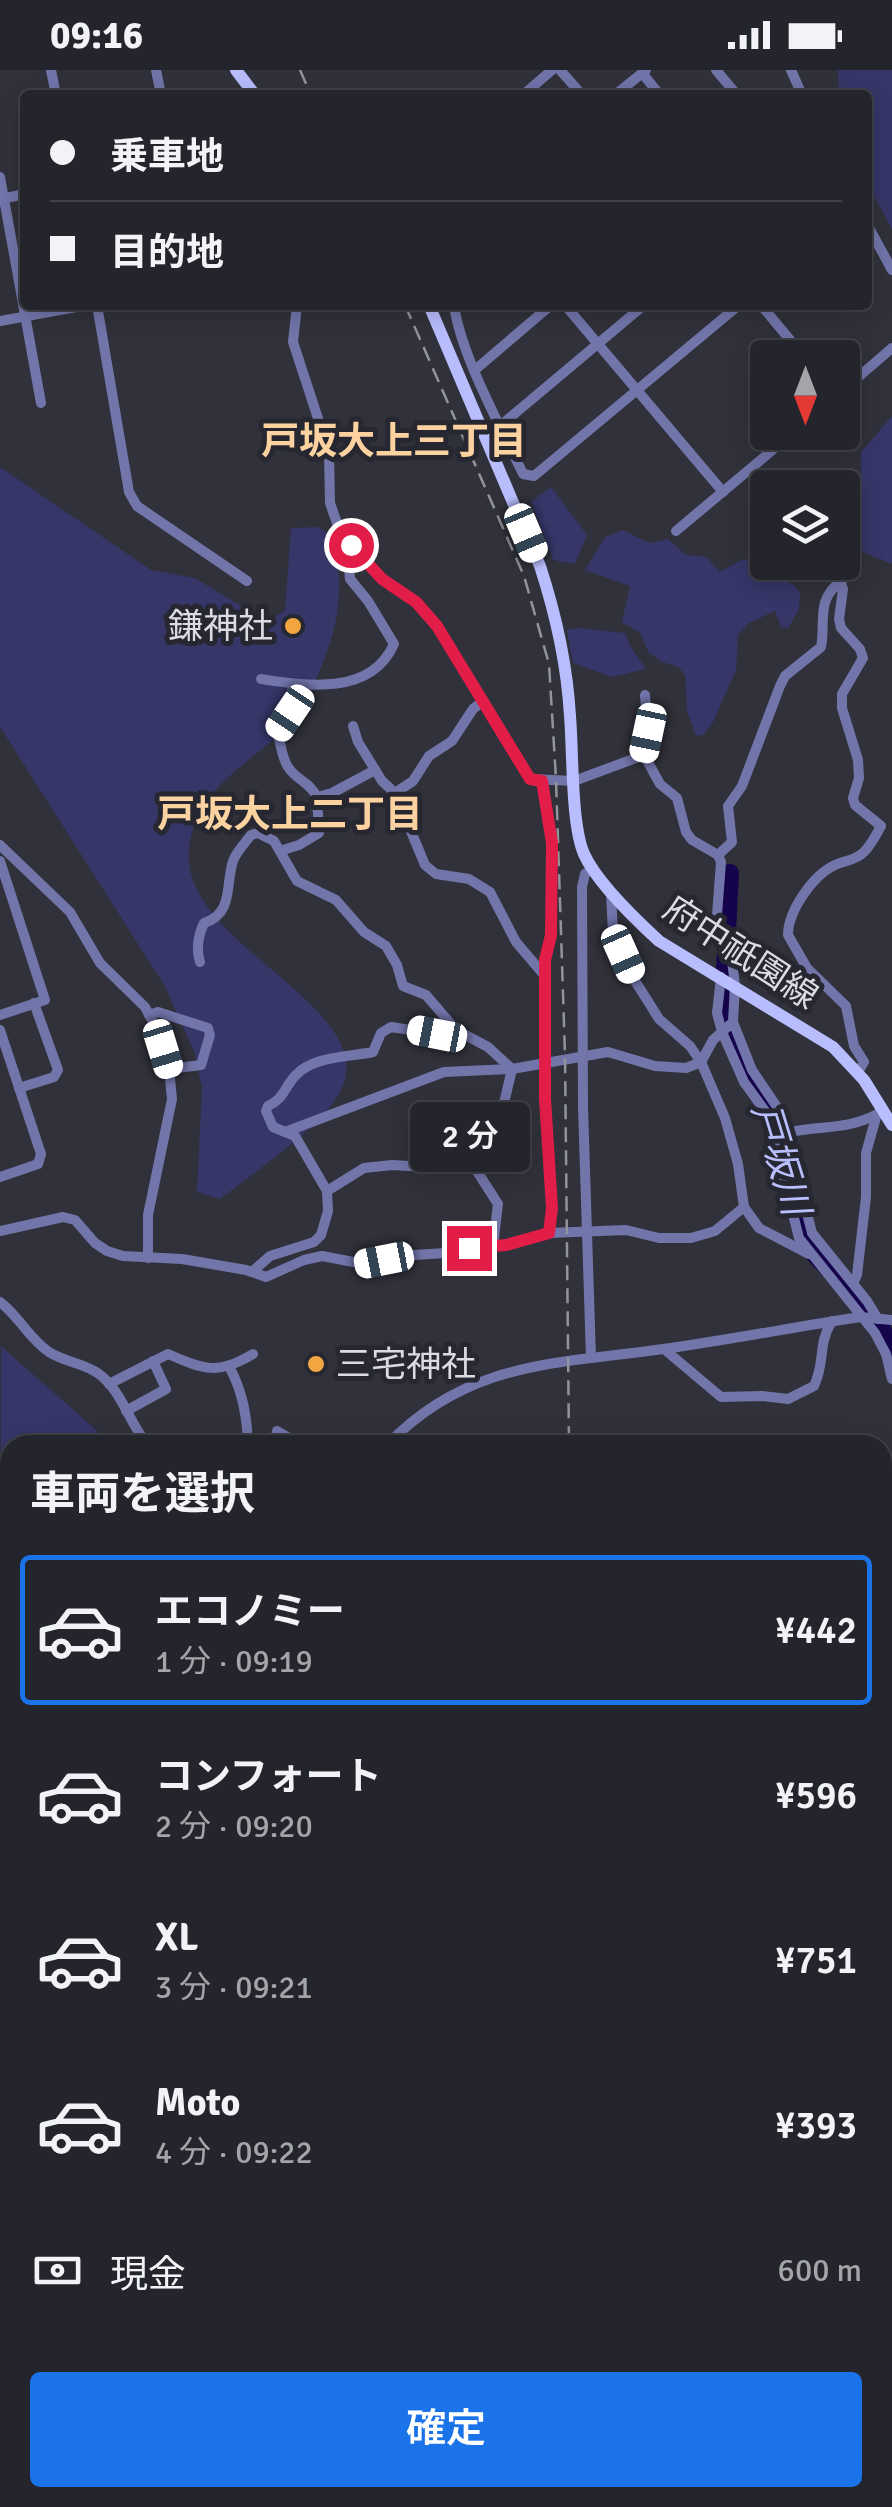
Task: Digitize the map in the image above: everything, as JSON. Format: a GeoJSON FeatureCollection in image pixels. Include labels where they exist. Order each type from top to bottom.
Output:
{"type":"FeatureCollection","features":[{"type":"Feature","properties":{"kind":"main road"},"geometry":{"type":"LineString","coordinates":[[236,70],[251,90]]}},
{"type":"Feature","properties":{"kind":"main road","name":"府中祇園線"},"geometry":{"type":"LineString","coordinates":[[431,310],[546,584],[560,637],[580,839],[592,868],[659,941],[832,1047],[858,1072],[892,1125]]}},
{"type":"Feature","properties":{"kind":"street"},"geometry":{"type":"LineString","coordinates":[[529,90],[552,70]]}},
{"type":"Feature","properties":{"kind":"street"},"geometry":{"type":"LineString","coordinates":[[560,70],[578,90]]}},
{"type":"Feature","properties":{"kind":"street"},"geometry":{"type":"LineString","coordinates":[[716,70],[732,90]]}},
{"type":"Feature","properties":{"kind":"street"},"geometry":{"type":"LineString","coordinates":[[622,90],[644,72]]}},
{"type":"Feature","properties":{"kind":"street"},"geometry":{"type":"LineString","coordinates":[[0,176],[20,291]]}},
{"type":"Feature","properties":{"kind":"street"},"geometry":{"type":"LineString","coordinates":[[872,233],[892,270]]}},
{"type":"Feature","properties":{"kind":"street"},"geometry":{"type":"LineString","coordinates":[[24,310],[41,403]]}},
{"type":"Feature","properties":{"kind":"street"},"geometry":{"type":"LineString","coordinates":[[0,321],[59,310]]}},
{"type":"Feature","properties":{"kind":"street"},"geometry":{"type":"LineString","coordinates":[[97,310],[129,492],[137,506],[247,581]]}},
{"type":"Feature","properties":{"kind":"street"},"geometry":{"type":"LineString","coordinates":[[296,310],[293,342],[329,452],[330,503],[339,530],[382,579],[416,602],[437,626],[530,779],[574,781],[644,755]]}},
{"type":"Feature","properties":{"kind":"street"},"geometry":{"type":"LineString","coordinates":[[457,310],[500,426],[524,474],[534,476],[734,310]]}},
{"type":"Feature","properties":{"kind":"street"},"geometry":{"type":"LineString","coordinates":[[476,369],[545,310]]}},
{"type":"Feature","properties":{"kind":"street"},"geometry":{"type":"LineString","coordinates":[[569,310],[724,492]]}},
{"type":"Feature","properties":{"kind":"street"},"geometry":{"type":"LineString","coordinates":[[500,426],[638,310]]}},
{"type":"Feature","properties":{"kind":"street"},"geometry":{"type":"LineString","coordinates":[[765,310],[790,340]]}},
{"type":"Feature","properties":{"kind":"street"},"geometry":{"type":"LineString","coordinates":[[860,376],[892,348]]}},
{"type":"Feature","properties":{"kind":"street"},"geometry":{"type":"LineString","coordinates":[[676,531],[773,450]]}},
{"type":"Feature","properties":{"kind":"street"},"geometry":{"type":"LineString","coordinates":[[260,680],[316,686],[372,674],[388,656],[394,644],[350,578],[347,550],[351,545]]}},
{"type":"Feature","properties":{"kind":"street"},"geometry":{"type":"LineString","coordinates":[[718,855],[732,842],[728,806],[742,786],[780,686],[821,646],[821,616],[835,586],[842,582]]}},
{"type":"Feature","properties":{"kind":"street"},"geometry":{"type":"LineString","coordinates":[[842,582],[838,619],[860,649],[862,658],[842,694],[842,708],[858,760],[859,778],[853,798],[855,805],[882,826],[865,851],[819,877],[792,914],[788,935],[807,968],[850,1014],[854,1046],[864,1062],[858,1072]]}},
{"type":"Feature","properties":{"kind":"street"},"geometry":{"type":"LineString","coordinates":[[280,851],[299,846],[319,833],[316,797],[310,785],[297,778],[285,764],[278,734],[290,713],[293,684]]}},
{"type":"Feature","properties":{"kind":"street"},"geometry":{"type":"LineString","coordinates":[[645,696],[648,733],[644,755],[660,784],[677,798],[686,832],[718,855]]}},
{"type":"Feature","properties":{"kind":"street"},"geometry":{"type":"LineString","coordinates":[[395,793],[413,780],[429,756],[452,741],[472,709],[482,702]]}},
{"type":"Feature","properties":{"kind":"street"},"geometry":{"type":"LineString","coordinates":[[353,726],[358,742],[395,793],[426,865],[436,874],[469,880],[490,892],[516,942],[545,976]]}},
{"type":"Feature","properties":{"kind":"street"},"geometry":{"type":"LineString","coordinates":[[316,797],[348,786],[376,770]]}},
{"type":"Feature","properties":{"kind":"street"},"geometry":{"type":"LineString","coordinates":[[542,781],[552,843],[551,935],[545,976],[552,1208],[549,1233]]}},
{"type":"Feature","properties":{"kind":"street"},"geometry":{"type":"LineString","coordinates":[[200,962],[197,952],[201,928],[217,919],[223,910],[233,860],[251,835],[258,833],[274,841],[296,882],[336,900],[364,932],[386,946],[398,965],[403,986],[426,995],[456,1030],[488,1047],[512,1069]]}},
{"type":"Feature","properties":{"kind":"street"},"geometry":{"type":"LineString","coordinates":[[0,845],[70,912],[100,962],[149,1015],[169,1069],[172,1099],[148,1215],[148,1258]]}},
{"type":"Feature","properties":{"kind":"street"},"geometry":{"type":"LineString","coordinates":[[718,855],[721,872],[716,928],[729,937],[735,985],[733,1022],[752,1070],[777,1103],[812,1234],[878,1319]]}},
{"type":"Feature","properties":{"kind":"street"},"geometry":{"type":"LineString","coordinates":[[0,1015],[45,1000],[1,867]]}},
{"type":"Feature","properties":{"kind":"street"},"geometry":{"type":"LineString","coordinates":[[591,1358],[582,886],[585,874],[592,868]]}},
{"type":"Feature","properties":{"kind":"street"},"geometry":{"type":"LineString","coordinates":[[611,890],[613,933],[632,976],[660,1019],[690,1046],[701,1062],[725,1118],[738,1164],[744,1207],[760,1228],[810,1255]]}},
{"type":"Feature","properties":{"kind":"street"},"geometry":{"type":"LineString","coordinates":[[720,977],[717,1013],[722,1032],[744,1082],[768,1116],[799,1238],[875,1334],[886,1354],[892,1379]]}},
{"type":"Feature","properties":{"kind":"street"},"geometry":{"type":"LineString","coordinates":[[19,1088],[54,1077],[58,1070],[34,1003]]}},
{"type":"Feature","properties":{"kind":"street"},"geometry":{"type":"LineString","coordinates":[[149,1015],[158,1012],[208,1028],[210,1036],[201,1065],[169,1069]]}},
{"type":"Feature","properties":{"kind":"street"},"geometry":{"type":"LineString","coordinates":[[285,1132],[444,1072],[512,1069],[608,1052],[654,1066],[686,1068],[701,1062],[713,1040],[733,1022]]}},
{"type":"Feature","properties":{"kind":"street"},"geometry":{"type":"LineString","coordinates":[[252,1272],[270,1256],[314,1242],[321,1236],[328,1210],[327,1191],[295,1136],[273,1127],[266,1111],[280,1100],[296,1073],[336,1057],[373,1052],[382,1033],[391,1027],[437,1034],[456,1030]]}},
{"type":"Feature","properties":{"kind":"street"},"geometry":{"type":"LineString","coordinates":[[0,1030],[40,1154],[38,1164],[0,1177]]}},
{"type":"Feature","properties":{"kind":"street"},"geometry":{"type":"LineString","coordinates":[[493,1246],[498,1204],[474,1165],[477,1150],[504,1131],[501,1116],[512,1069]]}},
{"type":"Feature","properties":{"kind":"street"},"geometry":{"type":"LineString","coordinates":[[786,1134],[814,1126],[834,1129],[857,1124],[884,1108]]}},
{"type":"Feature","properties":{"kind":"street"},"geometry":{"type":"LineString","coordinates":[[852,1284],[858,1276],[866,1153],[884,1108]]}},
{"type":"Feature","properties":{"kind":"street"},"geometry":{"type":"LineString","coordinates":[[327,1191],[364,1168],[392,1164],[426,1167],[455,1161],[474,1165]]}},
{"type":"Feature","properties":{"kind":"street"},"geometry":{"type":"LineString","coordinates":[[0,1231],[63,1217],[75,1220],[106,1251],[182,1259],[266,1277],[322,1256],[364,1264],[398,1256],[462,1252],[479,1245],[493,1246],[549,1233],[626,1230],[659,1238],[691,1238],[714,1231],[744,1207]]}},
{"type":"Feature","properties":{"kind":"street"},"geometry":{"type":"LineString","coordinates":[[0,1302],[11,1310],[35,1342],[52,1354],[98,1373],[142,1435]]}},
{"type":"Feature","properties":{"kind":"street"},"geometry":{"type":"LineString","coordinates":[[397,1435],[411,1420],[450,1396],[532,1365],[664,1349],[860,1317],[892,1320]]}},
{"type":"Feature","properties":{"kind":"street"},"geometry":{"type":"LineString","coordinates":[[664,1349],[720,1397],[788,1399],[814,1386],[820,1374],[822,1337],[832,1321]]}},
{"type":"Feature","properties":{"kind":"street"},"geometry":{"type":"LineString","coordinates":[[109,1384],[168,1354],[216,1370],[230,1368],[253,1354]]}},
{"type":"Feature","properties":{"kind":"street"},"geometry":{"type":"LineString","coordinates":[[126,1411],[166,1389],[153,1361]]}},
{"type":"Feature","properties":{"kind":"street"},"geometry":{"type":"LineString","coordinates":[[230,1368],[247,1415],[248,1435]]}},
{"type":"Feature","properties":{"kind":"shaded area"},"geometry":{"type":"Polygon","coordinates":[[[838,70],[892,70],[892,229],[872,192],[872,90],[839,90],[838,70]]]}},
{"type":"Feature","properties":{"kind":"shaded area"},"geometry":{"type":"Polygon","coordinates":[[[892,416],[892,564],[863,552],[861,452],[892,416]]]}},
{"type":"Feature","properties":{"kind":"shaded area"},"geometry":{"type":"Polygon","coordinates":[[[0,467],[151,570],[195,578],[267,622],[285,610],[291,528],[319,527],[335,540],[337,615],[304,709],[292,726],[229,777],[205,804],[196,820],[189,858],[197,890],[218,919],[332,1029],[345,1057],[343,1086],[306,1131],[220,1199],[197,1192],[202,1087],[194,1051],[164,985],[0,727],[0,467]]]}},
{"type":"Feature","properties":{"kind":"shaded area"},"geometry":{"type":"Polygon","coordinates":[[[551,487],[587,535],[575,564],[553,560],[531,502],[551,487]]]}},
{"type":"Feature","properties":{"kind":"shaded area"},"geometry":{"type":"Polygon","coordinates":[[[623,530],[649,543],[668,539],[686,555],[706,557],[720,572],[743,559],[750,562],[750,580],[783,580],[800,593],[799,609],[788,628],[781,627],[775,611],[749,623],[738,635],[736,670],[712,724],[703,735],[696,736],[687,711],[685,675],[678,667],[649,653],[640,633],[622,622],[630,586],[585,570],[605,537],[623,530]]]}},
{"type":"Feature","properties":{"kind":"shaded area"},"geometry":{"type":"Polygon","coordinates":[[[567,630],[625,633],[646,669],[612,677],[573,663],[567,630]]]}},
{"type":"Feature","properties":{"kind":"shaded area"},"geometry":{"type":"Polygon","coordinates":[[[1,1346],[102,1435],[1,1435],[1,1346]]]}},
{"type":"Feature","properties":{"kind":"waterway","name":"戸坂川"},"geometry":{"type":"LineString","coordinates":[[725,969],[730,873]]}},
{"type":"Feature","properties":{"kind":"waterway","name":"戸坂川"},"geometry":{"type":"LineString","coordinates":[[727,996],[729,1028],[740,1055],[775,1112],[802,1230],[815,1255],[865,1306]]}},
{"type":"Feature","properties":{"kind":"waterway","name":"戸坂川"},"geometry":{"type":"LineString","coordinates":[[881,1327],[892,1349]]}},
{"type":"Feature","properties":{"kind":"railway"},"geometry":{"type":"LineString","coordinates":[[300,70],[309,90]]}},
{"type":"Feature","properties":{"kind":"railway"},"geometry":{"type":"LineString","coordinates":[[407,310],[524,576],[549,664],[565,1055],[569,1435]]}},
{"type":"Feature","properties":{"kind":"place","name":"鎌神社"},"geometry":{"type":"Point","coordinates":[293,626]}},
{"type":"Feature","properties":{"kind":"place","name":"三宅神社"},"geometry":{"type":"Point","coordinates":[316,1364]}},
{"type":"Feature","properties":{"kind":"district","name":"戸坂大上三丁目"},"geometry":{"type":"Point","coordinates":[394,441]}},
{"type":"Feature","properties":{"kind":"district","name":"戸坂大上二丁目"},"geometry":{"type":"Point","coordinates":[290,814]}},
{"type":"Feature","properties":{"kind":"route"},"geometry":{"type":"LineString","coordinates":[[351,545],[382,579],[416,602],[437,626],[530,779],[542,781],[552,843],[551,935],[545,960],[545,1099],[552,1208],[549,1233],[506,1245],[469,1248]]}}]}
